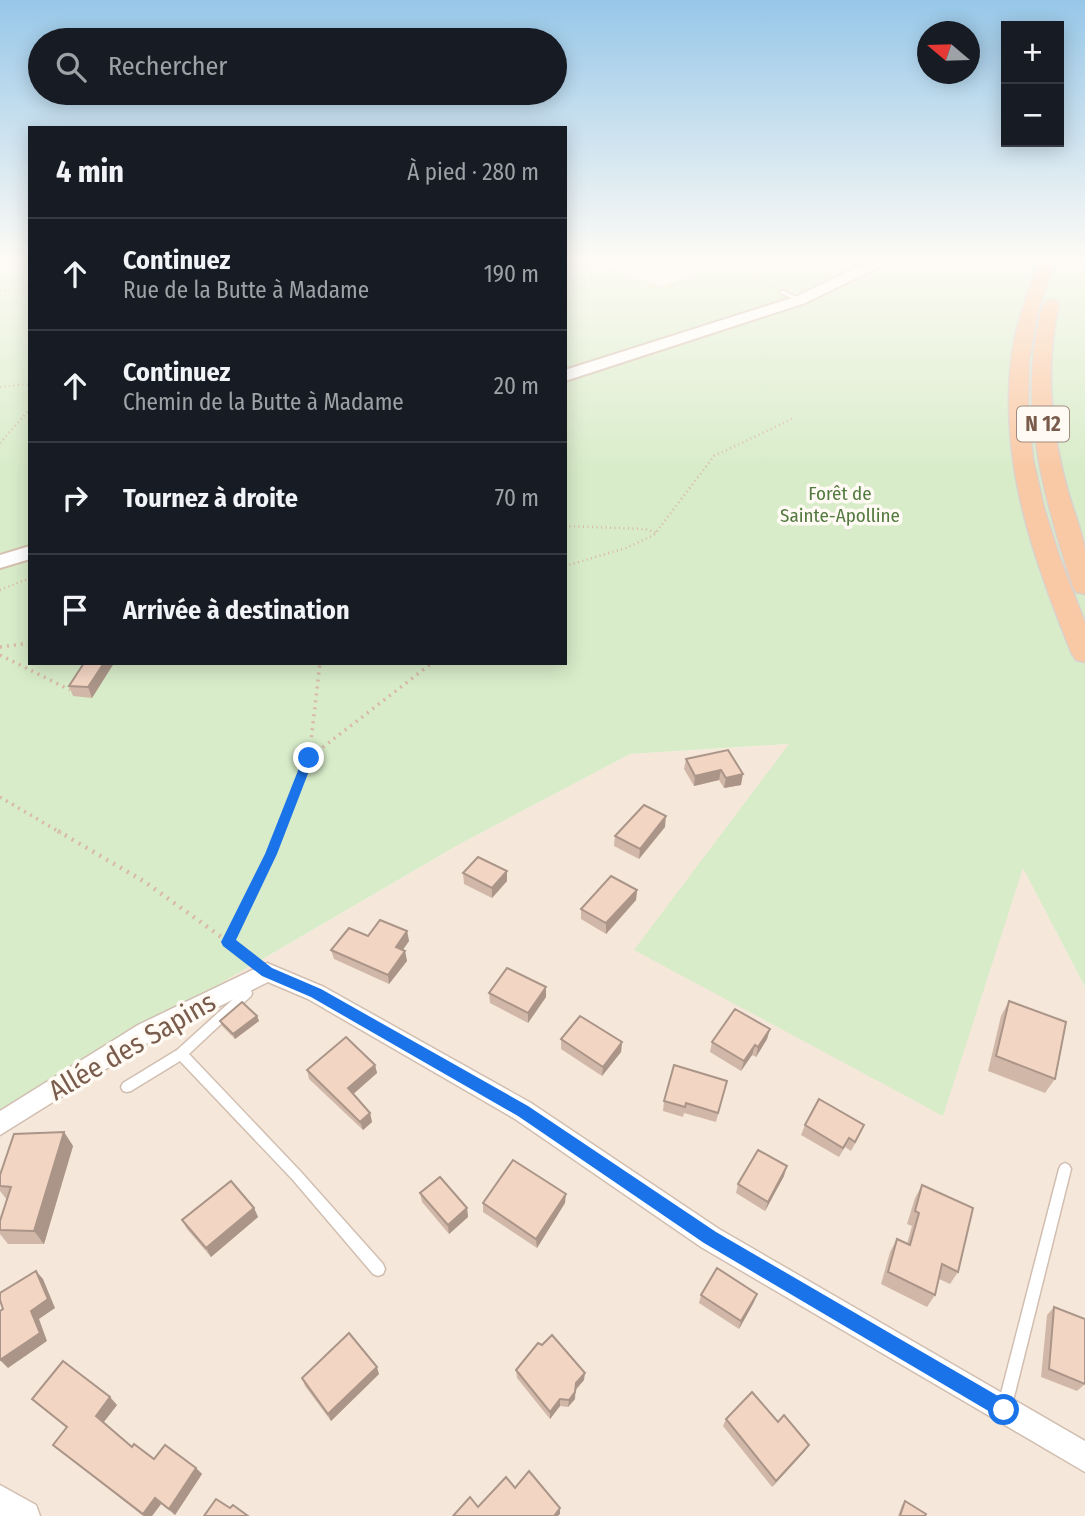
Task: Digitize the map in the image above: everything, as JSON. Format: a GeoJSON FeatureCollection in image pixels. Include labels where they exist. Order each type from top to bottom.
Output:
{"type":"FeatureCollection","features":[{"type":"Feature","properties":{"kind":"highway","name":"N 12"},"geometry":{"type":"LineString","coordinates":[[1024,330],[1019,366],[1017,417],[1021,457],[1040,537],[1085,654]]}},
{"type":"Feature","properties":{"kind":"highway","name":"N 12"},"geometry":{"type":"LineString","coordinates":[[1045,330],[1041,407],[1054,480],[1085,587]]}},
{"type":"Feature","properties":{"kind":"main road"},"geometry":{"type":"LineString","coordinates":[[567,375],[708,330]]}},
{"type":"Feature","properties":{"kind":"main road"},"geometry":{"type":"LineString","coordinates":[[0,562],[28,553]]}},
{"type":"Feature","properties":{"kind":"street","name":"Allée des Sapins"},"geometry":{"type":"LineString","coordinates":[[0,1124],[146,1032],[267,972]]}},
{"type":"Feature","properties":{"kind":"street"},"geometry":{"type":"LineString","coordinates":[[267,972],[316,993],[523,1111],[710,1238],[1085,1457]]}},
{"type":"Feature","properties":{"kind":"street"},"geometry":{"type":"LineString","coordinates":[[0,1500],[25,1516]]}},
{"type":"Feature","properties":{"kind":"lane"},"geometry":{"type":"LineString","coordinates":[[127,1087],[181,1054],[247,993],[241,984]]}},
{"type":"Feature","properties":{"kind":"lane"},"geometry":{"type":"LineString","coordinates":[[181,1054],[298,1176],[378,1269]]}},
{"type":"Feature","properties":{"kind":"lane"},"geometry":{"type":"LineString","coordinates":[[1004,1410],[1065,1169]]}},
{"type":"Feature","properties":{"kind":"path"},"geometry":{"type":"LineString","coordinates":[[0,387],[28,384]]}},
{"type":"Feature","properties":{"kind":"path"},"geometry":{"type":"LineString","coordinates":[[0,443],[28,411]]}},
{"type":"Feature","properties":{"kind":"path"},"geometry":{"type":"LineString","coordinates":[[567,565],[626,548],[657,533],[714,456],[794,418]]}},
{"type":"Feature","properties":{"kind":"path"},"geometry":{"type":"LineString","coordinates":[[567,526],[645,529],[657,533]]}},
{"type":"Feature","properties":{"kind":"path"},"geometry":{"type":"LineString","coordinates":[[0,590],[28,579]]}},
{"type":"Feature","properties":{"kind":"path"},"geometry":{"type":"LineString","coordinates":[[0,647],[28,643]]}},
{"type":"Feature","properties":{"kind":"path"},"geometry":{"type":"LineString","coordinates":[[0,655],[70,690]]}},
{"type":"Feature","properties":{"kind":"path"},"geometry":{"type":"LineString","coordinates":[[228,942],[271,854],[309,758],[320,665]]}},
{"type":"Feature","properties":{"kind":"path"},"geometry":{"type":"LineString","coordinates":[[309,758],[429,665]]}},
{"type":"Feature","properties":{"kind":"path"},"geometry":{"type":"LineString","coordinates":[[0,797],[145,883],[267,972]]}},
{"type":"Feature","properties":{"kind":"shaded area"},"geometry":{"type":"Polygon","coordinates":[[[790,744],[1023,867],[1085,987],[1085,1516],[0,1516],[0,1112],[458,845],[630,754],[790,744]]]}},
{"type":"Feature","properties":{"kind":"green space","name":"Forêt de Sainte-Apolline"},"geometry":{"type":"Polygon","coordinates":[[[0,330],[28,330],[28,665],[567,665],[567,330],[1085,330],[1085,987],[1023,868],[943,1116],[634,950],[789,744],[630,754],[458,845],[0,1112],[0,330]]]}},
{"type":"Feature","properties":{"kind":"building"},"geometry":{"type":"Polygon","coordinates":[[[83,665],[103,665],[88,687],[69,686],[83,665]]]}},
{"type":"Feature","properties":{"kind":"building"},"geometry":{"type":"Polygon","coordinates":[[[728,750],[743,774],[726,778],[721,770],[695,776],[686,759],[728,750]]]}},
{"type":"Feature","properties":{"kind":"building"},"geometry":{"type":"Polygon","coordinates":[[[644,805],[666,816],[640,849],[615,836],[644,805]]]}},
{"type":"Feature","properties":{"kind":"building"},"geometry":{"type":"Polygon","coordinates":[[[478,857],[507,871],[492,888],[463,873],[478,857]]]}},
{"type":"Feature","properties":{"kind":"building"},"geometry":{"type":"Polygon","coordinates":[[[611,876],[637,890],[606,923],[581,909],[611,876]]]}},
{"type":"Feature","properties":{"kind":"building"},"geometry":{"type":"Polygon","coordinates":[[[380,920],[407,931],[396,947],[405,951],[388,975],[331,950],[349,928],[368,936],[380,920]]]}},
{"type":"Feature","properties":{"kind":"building"},"geometry":{"type":"Polygon","coordinates":[[[507,968],[546,987],[528,1013],[489,993],[507,968]]]}},
{"type":"Feature","properties":{"kind":"building"},"geometry":{"type":"Polygon","coordinates":[[[1009,1001],[1066,1022],[1055,1079],[996,1056],[1009,1001]]]}},
{"type":"Feature","properties":{"kind":"building"},"geometry":{"type":"Polygon","coordinates":[[[242,1002],[257,1016],[233,1034],[220,1021],[242,1002]]]}},
{"type":"Feature","properties":{"kind":"building"},"geometry":{"type":"Polygon","coordinates":[[[735,1009],[770,1029],[744,1061],[712,1042],[735,1009]]]}},
{"type":"Feature","properties":{"kind":"building"},"geometry":{"type":"Polygon","coordinates":[[[580,1016],[622,1042],[603,1067],[561,1039],[580,1016]]]}},
{"type":"Feature","properties":{"kind":"building"},"geometry":{"type":"Polygon","coordinates":[[[346,1037],[375,1065],[348,1088],[370,1113],[360,1122],[307,1070],[346,1037]]]}},
{"type":"Feature","properties":{"kind":"building"},"geometry":{"type":"Polygon","coordinates":[[[674,1065],[727,1081],[718,1113],[686,1103],[685,1107],[664,1101],[674,1065]]]}},
{"type":"Feature","properties":{"kind":"building"},"geometry":{"type":"Polygon","coordinates":[[[819,1099],[864,1125],[855,1142],[849,1138],[843,1148],[805,1125],[819,1099]]]}},
{"type":"Feature","properties":{"kind":"building"},"geometry":{"type":"Polygon","coordinates":[[[64,1132],[34,1231],[0,1230],[0,1221],[11,1187],[0,1186],[0,1175],[14,1134],[64,1132]]]}},
{"type":"Feature","properties":{"kind":"building"},"geometry":{"type":"Polygon","coordinates":[[[758,1150],[787,1166],[768,1202],[738,1184],[758,1150]]]}},
{"type":"Feature","properties":{"kind":"building"},"geometry":{"type":"Polygon","coordinates":[[[513,1160],[566,1194],[536,1239],[483,1203],[513,1160]]]}},
{"type":"Feature","properties":{"kind":"building"},"geometry":{"type":"Polygon","coordinates":[[[440,1177],[467,1208],[448,1225],[420,1193],[440,1177]]]}},
{"type":"Feature","properties":{"kind":"building"},"geometry":{"type":"Polygon","coordinates":[[[231,1181],[254,1208],[206,1248],[182,1220],[231,1181]]]}},
{"type":"Feature","properties":{"kind":"building"},"geometry":{"type":"Polygon","coordinates":[[[922,1185],[973,1208],[958,1272],[942,1264],[935,1295],[888,1272],[897,1239],[910,1245],[919,1213],[915,1211],[922,1185]]]}},
{"type":"Feature","properties":{"kind":"building"},"geometry":{"type":"Polygon","coordinates":[[[717,1268],[757,1294],[741,1321],[701,1295],[717,1268]]]}},
{"type":"Feature","properties":{"kind":"building"},"geometry":{"type":"Polygon","coordinates":[[[36,1271],[48,1299],[31,1311],[40,1333],[0,1360],[0,1311],[3,1309],[0,1293],[36,1271]]]}},
{"type":"Feature","properties":{"kind":"building"},"geometry":{"type":"Polygon","coordinates":[[[1054,1307],[1085,1319],[1085,1384],[1049,1369],[1054,1307]]]}},
{"type":"Feature","properties":{"kind":"building"},"geometry":{"type":"Polygon","coordinates":[[[349,1333],[377,1367],[328,1414],[302,1378],[349,1333]]]}},
{"type":"Feature","properties":{"kind":"building"},"geometry":{"type":"Polygon","coordinates":[[[552,1335],[585,1373],[576,1383],[575,1392],[569,1400],[560,1399],[550,1412],[516,1370],[538,1343],[542,1345],[552,1335]]]}},
{"type":"Feature","properties":{"kind":"building"},"geometry":{"type":"Polygon","coordinates":[[[63,1361],[110,1397],[96,1416],[132,1447],[134,1444],[154,1459],[165,1445],[196,1468],[169,1509],[155,1498],[143,1514],[53,1445],[67,1427],[32,1399],[63,1361]]]}},
{"type":"Feature","properties":{"kind":"building"},"geometry":{"type":"Polygon","coordinates":[[[752,1392],[778,1422],[784,1415],[809,1445],[776,1481],[726,1419],[752,1392]]]}},
{"type":"Feature","properties":{"kind":"building"},"geometry":{"type":"Polygon","coordinates":[[[529,1471],[560,1508],[554,1516],[453,1516],[470,1497],[478,1507],[506,1477],[515,1488],[529,1471]]]}},
{"type":"Feature","properties":{"kind":"building"},"geometry":{"type":"Polygon","coordinates":[[[216,1499],[230,1508],[233,1505],[248,1516],[204,1516],[216,1499]]]}},
{"type":"Feature","properties":{"kind":"building"},"geometry":{"type":"Polygon","coordinates":[[[905,1501],[926,1514],[925,1516],[900,1516],[905,1501]]]}},
{"type":"Feature","properties":{"kind":"route"},"geometry":{"type":"LineString","coordinates":[[309,758],[271,854],[228,942],[267,972],[316,993],[523,1111],[710,1238],[1004,1410]]}}]}
